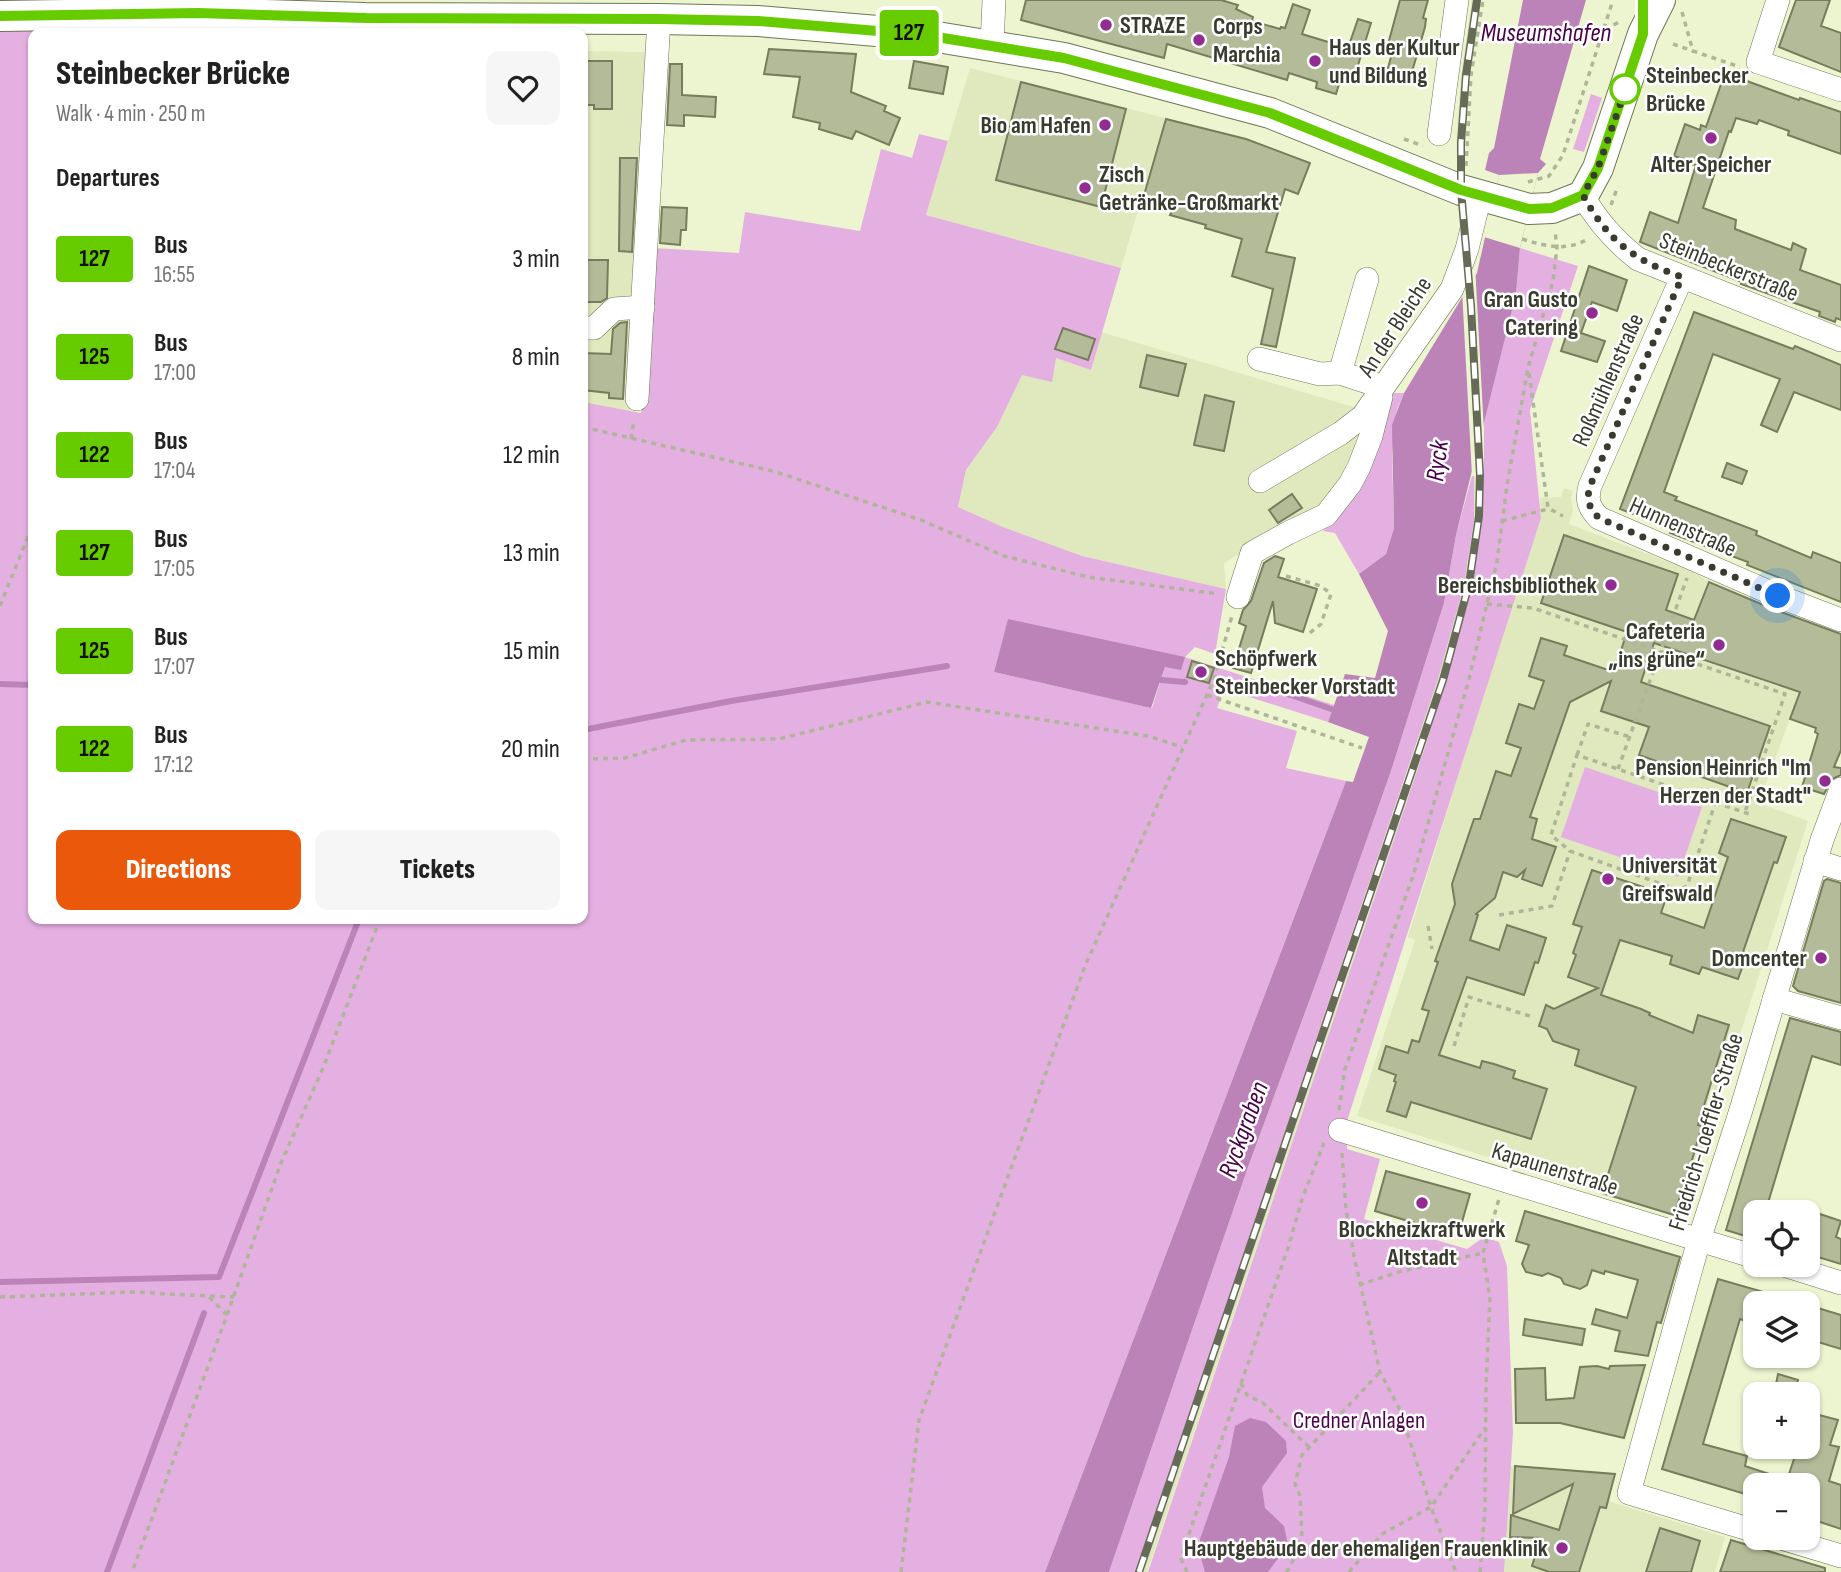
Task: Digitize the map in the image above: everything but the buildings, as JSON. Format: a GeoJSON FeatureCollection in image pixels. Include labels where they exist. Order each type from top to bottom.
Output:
{"type":"FeatureCollection","features":[{"type":"Feature","properties":{"kind":"main road"},"geometry":{"type":"LineString","coordinates":[[0,16],[197,16],[357,25],[659,19],[758,21],[858,28],[992,45],[1064,58],[1270,113],[1487,198],[1529,209],[1552,208],[1583,195],[1607,146],[1638,15],[1670,4]]}},
{"type":"Feature","properties":{"kind":"street"},"geometry":{"type":"LineString","coordinates":[[992,45],[994,0]]}},
{"type":"Feature","properties":{"kind":"street"},"geometry":{"type":"LineString","coordinates":[[1439,134],[1457,0]]}},
{"type":"Feature","properties":{"kind":"street"},"geometry":{"type":"LineString","coordinates":[[1778,0],[1758,62],[1841,90]]}},
{"type":"Feature","properties":{"kind":"street"},"geometry":{"type":"LineString","coordinates":[[637,399],[659,19]]}},
{"type":"Feature","properties":{"kind":"street","name":"Steinbeckerstraße"},"geometry":{"type":"LineString","coordinates":[[1583,195],[1595,217],[1626,250],[1654,267],[1841,340]]}},
{"type":"Feature","properties":{"kind":"street","name":"An der Bleiche"},"geometry":{"type":"LineString","coordinates":[[1228,595],[1252,553],[1326,515],[1350,484],[1371,436],[1383,387],[1452,289],[1487,198]]}},
{"type":"Feature","properties":{"kind":"street","name":"Roßmühlenstraße"},"geometry":{"type":"LineString","coordinates":[[1589,504],[1587,495],[1595,465],[1682,277]]}},
{"type":"Feature","properties":{"kind":"street"},"geometry":{"type":"LineString","coordinates":[[1340,373],[1367,279]]}},
{"type":"Feature","properties":{"kind":"street"},"geometry":{"type":"LineString","coordinates":[[588,328],[594,328],[614,309],[643,307]]}},
{"type":"Feature","properties":{"kind":"street"},"geometry":{"type":"LineString","coordinates":[[1259,359],[1320,374],[1340,373],[1383,387],[1363,416],[1341,433],[1260,481]]}},
{"type":"Feature","properties":{"kind":"street","name":"Hunnenstraße"},"geometry":{"type":"LineString","coordinates":[[1589,504],[1599,518],[1778,596],[1841,620]]}},
{"type":"Feature","properties":{"kind":"street","name":"Friedrich-Loeffler-Straße"},"geometry":{"type":"LineString","coordinates":[[1743,1527],[1629,1493],[1699,1240],[1774,999],[1801,932],[1815,861],[1841,789]]}},
{"type":"Feature","properties":{"kind":"street"},"geometry":{"type":"LineString","coordinates":[[1815,861],[1841,869]]}},
{"type":"Feature","properties":{"kind":"street"},"geometry":{"type":"LineString","coordinates":[[1774,999],[1841,1018]]}},
{"type":"Feature","properties":{"kind":"street","name":"Kapaunenstraße"},"geometry":{"type":"LineString","coordinates":[[1332,1136],[1504,1182],[1743,1253]]}},
{"type":"Feature","properties":{"kind":"street"},"geometry":{"type":"LineString","coordinates":[[1820,1276],[1841,1283]]}},
{"type":"Feature","properties":{"kind":"street"},"geometry":{"type":"LineString","coordinates":[[1820,1550],[1841,1556]]}},
{"type":"Feature","properties":{"kind":"path"},"geometry":{"type":"LineString","coordinates":[[1466,168],[1471,75],[1483,0]]}},
{"type":"Feature","properties":{"kind":"path"},"geometry":{"type":"LineString","coordinates":[[1537,180],[1554,172],[1563,155],[1613,0]]}},
{"type":"Feature","properties":{"kind":"path"},"geometry":{"type":"LineString","coordinates":[[1670,4],[1693,51]]}},
{"type":"Feature","properties":{"kind":"path"},"geometry":{"type":"LineString","coordinates":[[1603,32],[1622,20],[1638,15]]}},
{"type":"Feature","properties":{"kind":"path"},"geometry":{"type":"LineString","coordinates":[[1673,44],[1741,68],[1758,62]]}},
{"type":"Feature","properties":{"kind":"path"},"geometry":{"type":"LineString","coordinates":[[1522,239],[1557,247],[1574,246]]}},
{"type":"Feature","properties":{"kind":"path"},"geometry":{"type":"LineString","coordinates":[[1187,1572],[1181,1559],[1184,1548],[1288,1248],[1305,1189],[1332,1136],[1345,1069],[1418,860],[1448,759],[1497,562],[1528,368],[1553,281],[1557,247]]}},
{"type":"Feature","properties":{"kind":"path"},"geometry":{"type":"LineString","coordinates":[[1528,368],[1548,508]]}},
{"type":"Feature","properties":{"kind":"path"},"geometry":{"type":"LineString","coordinates":[[588,428],[772,471],[921,520],[1004,556],[1087,578],[1228,595],[1214,679],[1085,966],[919,1420],[901,1572]]}},
{"type":"Feature","properties":{"kind":"path"},"geometry":{"type":"LineString","coordinates":[[1502,521],[1548,508],[1563,516]]}},
{"type":"Feature","properties":{"kind":"path"},"geometry":{"type":"LineString","coordinates":[[0,606],[28,536]]}},
{"type":"Feature","properties":{"kind":"path"},"geometry":{"type":"LineString","coordinates":[[1618,769],[1693,560]]}},
{"type":"Feature","properties":{"kind":"path"},"geometry":{"type":"LineString","coordinates":[[1286,576],[1321,586],[1331,594],[1321,624],[1306,636]]}},
{"type":"Feature","properties":{"kind":"path"},"geometry":{"type":"LineString","coordinates":[[1487,604],[1533,608],[1785,694],[1745,812]]}},
{"type":"Feature","properties":{"kind":"path"},"geometry":{"type":"LineString","coordinates":[[1207,695],[1362,748]]}},
{"type":"Feature","properties":{"kind":"path"},"geometry":{"type":"LineString","coordinates":[[588,759],[625,758],[686,740],[779,739],[927,702],[1148,736],[1182,747]]}},
{"type":"Feature","properties":{"kind":"path"},"geometry":{"type":"LineString","coordinates":[[1630,737],[1588,724],[1551,835],[1570,851],[1678,890],[1687,886],[1716,802]]}},
{"type":"Feature","properties":{"kind":"path"},"geometry":{"type":"LineString","coordinates":[[1577,755],[1752,815]]}},
{"type":"Feature","properties":{"kind":"path"},"geometry":{"type":"LineString","coordinates":[[1499,915],[1552,906],[1570,851]]}},
{"type":"Feature","properties":{"kind":"path"},"geometry":{"type":"LineString","coordinates":[[132,1572],[281,1163],[324,1068],[378,924]]}},
{"type":"Feature","properties":{"kind":"path"},"geometry":{"type":"LineString","coordinates":[[1428,926],[1432,949]]}},
{"type":"Feature","properties":{"kind":"path"},"geometry":{"type":"LineString","coordinates":[[1454,1046],[1469,997],[1530,1016]]}},
{"type":"Feature","properties":{"kind":"path"},"geometry":{"type":"LineString","coordinates":[[1332,1136],[1359,1285],[1380,1371],[1400,1410],[1456,1572]]}},
{"type":"Feature","properties":{"kind":"path"},"geometry":{"type":"LineString","coordinates":[[1480,1572],[1485,1508],[1490,1299],[1483,1253],[1504,1182]]}},
{"type":"Feature","properties":{"kind":"path"},"geometry":{"type":"LineString","coordinates":[[1359,1285],[1402,1271],[1483,1253]]}},
{"type":"Feature","properties":{"kind":"path"},"geometry":{"type":"LineString","coordinates":[[0,1297],[134,1292],[234,1297]]}},
{"type":"Feature","properties":{"kind":"path"},"geometry":{"type":"LineString","coordinates":[[208,1296],[227,1315]]}},
{"type":"Feature","properties":{"kind":"path"},"geometry":{"type":"LineString","coordinates":[[1288,1570],[1302,1537],[1300,1496],[1296,1484],[1302,1455],[1380,1371]]}},
{"type":"Feature","properties":{"kind":"path"},"geometry":{"type":"LineString","coordinates":[[1240,1381],[1247,1395],[1263,1403],[1310,1448]]}},
{"type":"Feature","properties":{"kind":"path"},"geometry":{"type":"LineString","coordinates":[[1349,1572],[1382,1534],[1432,1507],[1486,1426]]}},
{"type":"Feature","properties":{"kind":"shaded area"},"geometry":{"type":"Polygon","coordinates":[[[1472,0],[1481,0],[1469,76],[1463,170],[1484,474],[1481,521],[1471,586],[1428,738],[1147,1572],[1136,1572],[1413,758],[1464,585],[1474,521],[1474,476],[1456,141],[1461,74],[1472,0]]]}},
{"type":"Feature","properties":{"kind":"shaded area"},"geometry":{"type":"Polygon","coordinates":[[[588,51],[647,52],[630,411],[588,403],[588,51]]]}},
{"type":"Feature","properties":{"kind":"shaded area"},"geometry":{"type":"Polygon","coordinates":[[[970,68],[1165,118],[1121,268],[926,215],[970,68]]]}},
{"type":"Feature","properties":{"kind":"shaded area"},"geometry":{"type":"Polygon","coordinates":[[[1101,332],[1357,408],[1370,423],[1334,499],[1224,563],[1226,589],[1082,556],[958,507],[966,470],[997,427],[1022,374],[1056,358],[1091,370],[1101,332]],[[1147,355],[1140,387],[1178,396],[1185,364],[1147,355]],[[1205,396],[1194,444],[1223,451],[1234,402],[1205,396]],[[1292,494],[1269,509],[1279,524],[1302,508],[1292,494]]]}},
{"type":"Feature","properties":{"kind":"shaded area","name":"Universität Greifswald"},"geometry":{"type":"Polygon","coordinates":[[[1564,488],[1573,491],[1573,511],[1569,524],[1690,570],[1709,582],[1841,634],[1841,679],[1809,667],[1759,803],[1808,821],[1682,1218],[1357,1116],[1415,940],[1408,937],[1541,518],[1540,498],[1561,497],[1564,488]]]}},
{"type":"Feature","properties":{"kind":"shaded area"},"geometry":{"type":"Polygon","coordinates":[[[1510,1466],[1615,1474],[1608,1501],[1725,1537],[1715,1572],[1504,1572],[1510,1466]]]}},
{"type":"Feature","properties":{"kind":"green space"},"geometry":{"type":"Polygon","coordinates":[[[0,29],[28,29],[28,924],[588,924],[588,403],[641,413],[654,248],[739,253],[745,212],[860,231],[881,149],[912,158],[919,134],[948,141],[926,215],[1121,268],[1091,370],[1056,358],[1052,382],[1022,375],[997,427],[966,470],[958,507],[1082,556],[1226,589],[1215,654],[1195,647],[1185,657],[1334,705],[1328,722],[1224,689],[1217,708],[1297,731],[1286,768],[1346,781],[1045,1572],[0,1572],[0,29]],[[1008,620],[994,672],[1152,708],[1165,667],[1008,620]]]}},
{"type":"Feature","properties":{"kind":"green space"},"geometry":{"type":"Polygon","coordinates":[[[1591,94],[1602,98],[1584,152],[1573,149],[1591,94]]]}},
{"type":"Feature","properties":{"kind":"green space","name":"Credner Anlagen"},"geometry":{"type":"Polygon","coordinates":[[[1520,248],[1578,266],[1530,410],[1541,518],[1348,1118],[1347,1149],[1380,1159],[1364,1219],[1467,1249],[1484,1237],[1499,1242],[1507,1266],[1513,1433],[1504,1572],[1148,1572],[1428,738],[1471,586],[1481,521],[1484,418],[1516,294],[1520,248]]]}},
{"type":"Feature","properties":{"kind":"green space"},"geometry":{"type":"Polygon","coordinates":[[[1386,393],[1404,393],[1397,410],[1392,454],[1394,528],[1386,554],[1359,574],[1335,533],[1323,531],[1346,498],[1386,393]]]}},
{"type":"Feature","properties":{"kind":"green space"},"geometry":{"type":"Polygon","coordinates":[[[1472,476],[1474,521],[1464,585],[1438,679],[1136,1572],[1109,1572],[1248,1167],[1391,771],[1444,603],[1456,535],[1472,476]]]}},
{"type":"Feature","properties":{"kind":"green space"},"geometry":{"type":"Polygon","coordinates":[[[1585,767],[1702,807],[1678,877],[1561,837],[1585,767]]]}},
{"type":"Feature","properties":{"kind":"water"},"geometry":{"type":"Polygon","coordinates":[[[1523,0],[1586,0],[1540,159],[1546,164],[1538,173],[1520,248],[1516,294],[1456,535],[1444,603],[1391,771],[1248,1167],[1109,1572],[1045,1572],[1346,781],[1353,782],[1369,737],[1328,722],[1345,674],[1375,678],[1388,631],[1359,574],[1386,554],[1394,528],[1392,425],[1404,393],[1477,273],[1499,175],[1485,170],[1489,153],[1494,148],[1523,0]]]}},
{"type":"Feature","properties":{"kind":"water"},"geometry":{"type":"Polygon","coordinates":[[[1008,619],[1185,657],[1181,670],[1165,667],[1151,708],[994,672],[1008,619]]]}},
{"type":"Feature","properties":{"kind":"water"},"geometry":{"type":"Polygon","coordinates":[[[1250,1418],[1266,1422],[1286,1441],[1287,1453],[1262,1487],[1265,1508],[1284,1526],[1288,1545],[1268,1572],[1205,1572],[1200,1555],[1200,1539],[1229,1457],[1235,1426],[1250,1418]]]}},
{"type":"Feature","properties":{"kind":"pier"},"geometry":{"type":"Polygon","coordinates":[[[1538,173],[1520,248],[1484,237],[1499,175],[1538,173]]]}},
{"type":"Feature","properties":{"kind":"pier"},"geometry":{"type":"Polygon","coordinates":[[[1475,265],[1484,432],[1476,476],[1472,476],[1462,290],[1475,265]]]}},
{"type":"Feature","properties":{"kind":"waterway"},"geometry":{"type":"LineString","coordinates":[[588,729],[731,701],[947,666]]}},
{"type":"Feature","properties":{"kind":"waterway"},"geometry":{"type":"LineString","coordinates":[[1161,680],[1185,682]]}},
{"type":"Feature","properties":{"kind":"waterway"},"geometry":{"type":"LineString","coordinates":[[0,684],[28,685]]}},
{"type":"Feature","properties":{"kind":"waterway"},"geometry":{"type":"LineString","coordinates":[[1282,692],[1340,712]]}},
{"type":"Feature","properties":{"kind":"waterway"},"geometry":{"type":"LineString","coordinates":[[0,1282],[219,1277],[357,924]]}},
{"type":"Feature","properties":{"kind":"waterway"},"geometry":{"type":"LineString","coordinates":[[107,1572],[204,1313]]}},
{"type":"Feature","properties":{"kind":"railway"},"geometry":{"type":"LineString","coordinates":[[1139,1572],[1443,680],[1469,584],[1479,516],[1480,475],[1471,306],[1461,190],[1461,143],[1466,75],[1477,0]]}},
{"type":"Feature","properties":{"kind":"bus line","name":"127"},"geometry":{"type":"LineString","coordinates":[[0,16],[198,13],[366,18],[758,21],[925,35],[1064,58],[1270,113],[1461,190],[1529,209],[1552,208],[1583,195],[1598,168],[1643,34],[1643,0]]}},
{"type":"Feature","properties":{"kind":"place","name":"STRAZE"},"geometry":{"type":"Point","coordinates":[1106,25]}},
{"type":"Feature","properties":{"kind":"place","name":"Corps Marchia"},"geometry":{"type":"Point","coordinates":[1199,40]}},
{"type":"Feature","properties":{"kind":"place","name":"Haus der Kultur und Bildung"},"geometry":{"type":"Point","coordinates":[1315,61]}},
{"type":"Feature","properties":{"kind":"place","name":"Steinbecker Brücke"},"geometry":{"type":"Point","coordinates":[1625,89]}},
{"type":"Feature","properties":{"kind":"place","name":"Bio am Hafen"},"geometry":{"type":"Point","coordinates":[1105,125]}},
{"type":"Feature","properties":{"kind":"place","name":"Alter Speicher"},"geometry":{"type":"Point","coordinates":[1711,138]}},
{"type":"Feature","properties":{"kind":"place","name":"Zisch Getränke-Großmarkt"},"geometry":{"type":"Point","coordinates":[1085,188]}},
{"type":"Feature","properties":{"kind":"place","name":"Gran Gusto Catering"},"geometry":{"type":"Point","coordinates":[1592,313]}},
{"type":"Feature","properties":{"kind":"place","name":"Bereichsbibliothek"},"geometry":{"type":"Point","coordinates":[1611,585]}},
{"type":"Feature","properties":{"kind":"place","name":"Cafeteria „ins grüne“"},"geometry":{"type":"Point","coordinates":[1719,645]}},
{"type":"Feature","properties":{"kind":"place","name":"Schöpfwerk Steinbecker Vorstadt"},"geometry":{"type":"Point","coordinates":[1201,672]}},
{"type":"Feature","properties":{"kind":"place","name":"Pension Heinrich \"Im Herzen der Stadt\""},"geometry":{"type":"Point","coordinates":[1825,781]}},
{"type":"Feature","properties":{"kind":"place","name":"Universität Greifswald"},"geometry":{"type":"Point","coordinates":[1608,879]}},
{"type":"Feature","properties":{"kind":"place","name":"Domcenter"},"geometry":{"type":"Point","coordinates":[1821,958]}},
{"type":"Feature","properties":{"kind":"place","name":"Blockheizkraftwerk Altstadt"},"geometry":{"type":"Point","coordinates":[1422,1203]}},
{"type":"Feature","properties":{"kind":"place","name":"Hauptgebäude der ehemaligen Frauenklinik"},"geometry":{"type":"Point","coordinates":[1562,1548]}},
{"type":"Feature","properties":{"kind":"route"},"geometry":{"type":"LineString","coordinates":[[1625,89],[1629,79],[1607,146],[1583,195],[1595,217],[1626,250],[1654,267],[1682,277],[1590,486],[1587,495],[1589,504],[1599,518],[1778,596]]}},
{"type":"Feature","properties":{"kind":"water label","name":"Museumshafen"},"geometry":{"type":"Point","coordinates":[1546,33]}},
{"type":"Feature","properties":{"kind":"water label","name":"Ryck"},"geometry":{"type":"Point","coordinates":[1438,461]}},
{"type":"Feature","properties":{"kind":"water label","name":"Ryckgraben"},"geometry":{"type":"Point","coordinates":[1244,1130]}}]}
